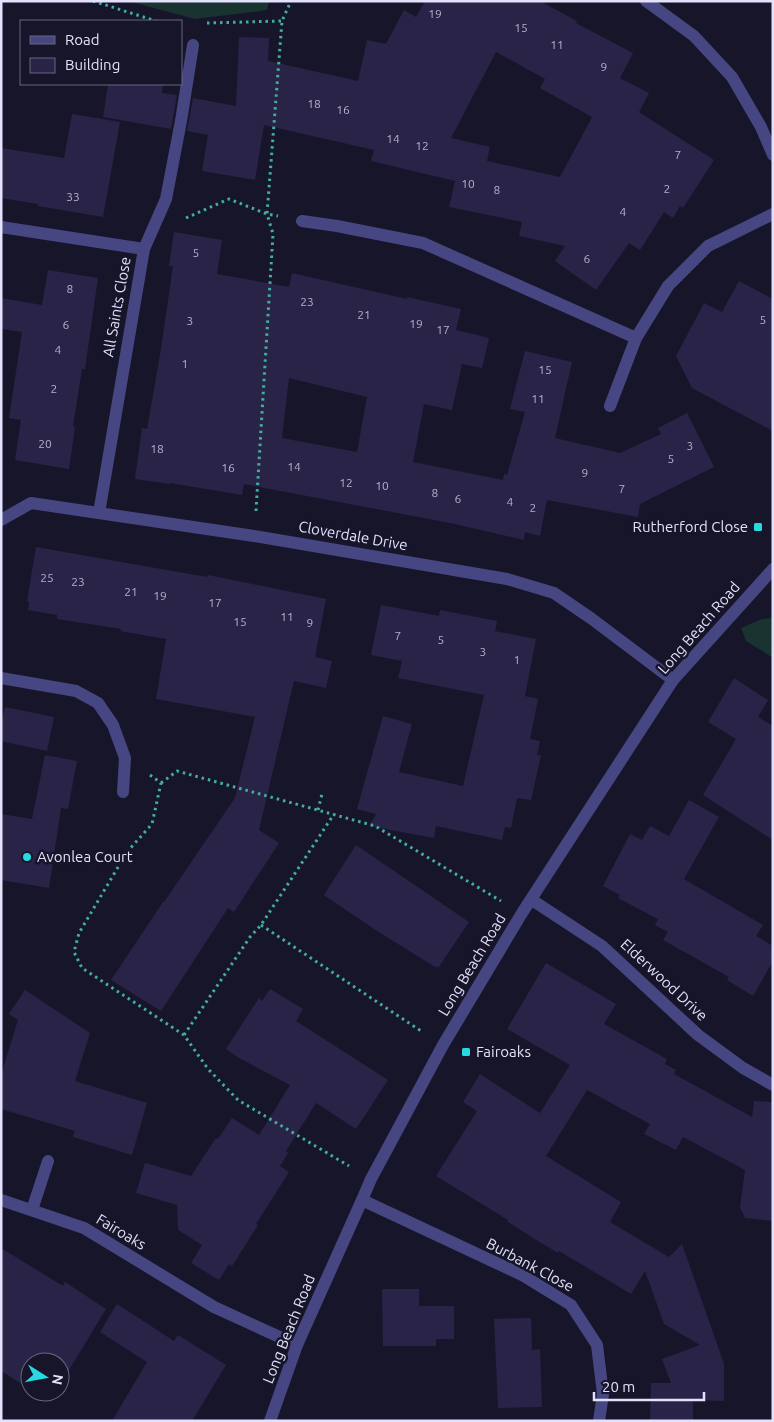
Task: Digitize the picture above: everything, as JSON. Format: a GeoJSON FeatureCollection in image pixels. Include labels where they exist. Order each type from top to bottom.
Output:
{"type":"FeatureCollection","features":[{"type":"Feature","properties":{"kind":"street"},"geometry":{"type":"LineString","coordinates":[[646,1],[694,36],[732,77],[761,127],[773,155]]}},
{"type":"Feature","properties":{"kind":"street"},"geometry":{"type":"LineString","coordinates":[[144,249],[166,199],[193,45]]}},
{"type":"Feature","properties":{"kind":"street"},"geometry":{"type":"LineString","coordinates":[[610,406],[636,338],[668,286],[708,246],[773,214]]}},
{"type":"Feature","properties":{"kind":"street"},"geometry":{"type":"LineString","coordinates":[[302,221],[423,243],[636,338]]}},
{"type":"Feature","properties":{"kind":"street","name":"All Saints Close"},"geometry":{"type":"LineString","coordinates":[[1,227],[144,249],[99,513]]}},
{"type":"Feature","properties":{"kind":"street","name":"Cloverdale Drive"},"geometry":{"type":"LineString","coordinates":[[1,519],[31,503],[254,536],[507,579],[554,593],[674,680]]}},
{"type":"Feature","properties":{"kind":"street","name":"Long Beach Road"},"geometry":{"type":"LineString","coordinates":[[270,1421],[297,1345],[371,1179],[442,1045],[522,913],[674,680],[773,569]]}},
{"type":"Feature","properties":{"kind":"street"},"geometry":{"type":"LineString","coordinates":[[1,678],[76,691],[98,703],[113,725],[125,758],[123,792]]}},
{"type":"Feature","properties":{"kind":"street","name":"Elderwood Drive"},"geometry":{"type":"LineString","coordinates":[[532,900],[602,946],[698,1035],[743,1068],[773,1085]]}},
{"type":"Feature","properties":{"kind":"street"},"geometry":{"type":"LineString","coordinates":[[32,1210],[48,1161]]}},
{"type":"Feature","properties":{"kind":"street","name":"Fairoaks"},"geometry":{"type":"LineString","coordinates":[[1,1200],[84,1228],[214,1307],[297,1345]]}},
{"type":"Feature","properties":{"kind":"street","name":"Burbank Close"},"geometry":{"type":"LineString","coordinates":[[362,1200],[522,1275],[571,1305],[597,1345],[603,1394],[598,1421]]}},
{"type":"Feature","properties":{"kind":"path"},"geometry":{"type":"LineString","coordinates":[[93,1],[153,20]]}},
{"type":"Feature","properties":{"kind":"path"},"geometry":{"type":"LineString","coordinates":[[254,536],[273,234],[267,214],[282,21],[291,1]]}},
{"type":"Feature","properties":{"kind":"path"},"geometry":{"type":"LineString","coordinates":[[204,24],[282,21]]}},
{"type":"Feature","properties":{"kind":"path"},"geometry":{"type":"LineString","coordinates":[[177,221],[229,199],[267,214],[302,221]]}},
{"type":"Feature","properties":{"kind":"path"},"geometry":{"type":"LineString","coordinates":[[125,758],[161,783]]}},
{"type":"Feature","properties":{"kind":"path"},"geometry":{"type":"LineString","coordinates":[[371,1179],[238,1100],[208,1069],[184,1035],[82,968],[74,952],[79,933],[128,852],[152,824],[161,783],[177,771],[374,826],[522,913]]}},
{"type":"Feature","properties":{"kind":"path"},"geometry":{"type":"LineString","coordinates":[[318,810],[322,794]]}},
{"type":"Feature","properties":{"kind":"path"},"geometry":{"type":"LineString","coordinates":[[184,1035],[250,937],[261,925],[334,814]]}},
{"type":"Feature","properties":{"kind":"path"},"geometry":{"type":"LineString","coordinates":[[261,925],[442,1045]]}},
{"type":"Feature","properties":{"kind":"green space"},"geometry":{"type":"Polygon","coordinates":[[[128,1],[269,1],[267,10],[195,19],[128,1]]]}},
{"type":"Feature","properties":{"kind":"green space"},"geometry":{"type":"Polygon","coordinates":[[[773,618],[773,658],[746,641],[741,628],[762,619],[773,618]]]}},
{"type":"Feature","properties":{"kind":"building"},"geometry":{"type":"Polygon","coordinates":[[[425,1],[540,1],[577,21],[576,23],[633,53],[620,78],[649,93],[639,112],[714,160],[683,208],[680,206],[673,218],[664,212],[640,250],[629,243],[596,290],[555,261],[565,246],[519,236],[522,222],[449,207],[455,181],[371,161],[374,150],[264,125],[255,180],[202,171],[208,135],[187,131],[193,98],[236,106],[239,37],[269,38],[268,61],[358,81],[367,40],[386,44],[404,10],[416,17],[425,1]],[[496,52],[451,138],[490,147],[487,161],[560,177],[592,117],[540,88],[545,79],[496,52]]]}},
{"type":"Feature","properties":{"kind":"building"},"geometry":{"type":"Polygon","coordinates":[[[108,85],[163,85],[162,93],[177,95],[171,129],[103,117],[108,85]]]}},
{"type":"Feature","properties":{"kind":"building"},"geometry":{"type":"Polygon","coordinates":[[[72,114],[120,122],[103,217],[1,198],[1,148],[64,158],[72,114]]]}},
{"type":"Feature","properties":{"kind":"building"},"geometry":{"type":"Polygon","coordinates":[[[174,232],[222,240],[217,274],[289,287],[292,273],[461,309],[456,330],[489,338],[482,368],[462,364],[452,410],[424,404],[413,462],[503,480],[504,474],[507,475],[525,412],[510,409],[525,351],[572,362],[555,438],[620,453],[661,434],[658,428],[687,413],[714,467],[640,504],[638,517],[547,500],[540,536],[525,532],[524,540],[450,523],[244,484],[242,495],[135,479],[142,428],[147,429],[161,349],[173,266],[169,266],[174,232]],[[289,378],[282,438],[357,452],[367,397],[289,378]]]}},
{"type":"Feature","properties":{"kind":"building"},"geometry":{"type":"Polygon","coordinates":[[[48,270],[98,278],[85,369],[82,369],[73,426],[75,427],[69,469],[15,460],[21,420],[9,418],[22,332],[1,329],[1,298],[42,305],[48,270]]]}},
{"type":"Feature","properties":{"kind":"building"},"geometry":{"type":"Polygon","coordinates":[[[739,281],[773,299],[773,431],[692,388],[676,356],[704,303],[722,312],[739,281]]]}},
{"type":"Feature","properties":{"kind":"building"},"geometry":{"type":"Polygon","coordinates":[[[36,547],[207,577],[208,575],[326,599],[315,657],[332,661],[326,688],[294,681],[259,830],[279,843],[234,912],[228,908],[161,1011],[111,980],[235,798],[255,717],[156,699],[166,639],[120,631],[121,629],[57,619],[57,615],[28,610],[29,602],[27,601],[36,547]]]}},
{"type":"Feature","properties":{"kind":"building"},"geometry":{"type":"Polygon","coordinates":[[[381,605],[439,616],[440,610],[497,621],[495,631],[536,639],[525,696],[538,699],[530,739],[540,741],[537,755],[541,755],[531,800],[517,798],[511,828],[505,827],[502,840],[436,826],[434,838],[369,826],[376,814],[357,809],[383,716],[412,724],[399,772],[463,786],[484,695],[398,678],[402,661],[371,655],[381,605]]]}},
{"type":"Feature","properties":{"kind":"building"},"geometry":{"type":"Polygon","coordinates":[[[734,678],[768,700],[758,717],[773,726],[773,840],[703,795],[736,739],[708,722],[734,678]]]}},
{"type":"Feature","properties":{"kind":"building"},"geometry":{"type":"Polygon","coordinates":[[[5,707],[54,717],[47,751],[1,741],[1,724],[5,707]]]}},
{"type":"Feature","properties":{"kind":"building"},"geometry":{"type":"Polygon","coordinates":[[[45,755],[77,761],[68,809],[61,808],[49,888],[1,880],[1,814],[32,819],[45,755]]]}},
{"type":"Feature","properties":{"kind":"building"},"geometry":{"type":"Polygon","coordinates":[[[689,800],[719,817],[684,879],[763,925],[756,936],[773,946],[773,961],[753,996],[727,980],[729,977],[663,940],[668,932],[655,925],[658,919],[618,898],[620,895],[603,886],[630,834],[642,840],[650,826],[669,836],[689,800]]]}},
{"type":"Feature","properties":{"kind":"building"},"geometry":{"type":"Polygon","coordinates":[[[356,845],[469,922],[438,968],[374,929],[324,895],[356,845]]]}},
{"type":"Feature","properties":{"kind":"building"},"geometry":{"type":"Polygon","coordinates":[[[546,963],[616,1004],[604,1024],[667,1059],[665,1064],[676,1070],[674,1074],[752,1117],[754,1101],[773,1102],[773,1221],[745,1218],[740,1207],[745,1170],[683,1137],[676,1150],[644,1134],[650,1124],[587,1090],[546,1156],[621,1202],[610,1222],[669,1257],[682,1244],[724,1364],[724,1401],[693,1400],[693,1421],[650,1421],[651,1383],[671,1383],[662,1359],[700,1345],[664,1324],[645,1271],[631,1294],[559,1251],[558,1253],[533,1238],[508,1222],[508,1220],[436,1176],[477,1111],[463,1102],[480,1074],[540,1113],[570,1065],[507,1029],[546,963]]]}},
{"type":"Feature","properties":{"kind":"building"},"geometry":{"type":"Polygon","coordinates":[[[270,989],[303,1009],[296,1021],[388,1080],[356,1129],[316,1103],[286,1151],[288,1153],[280,1166],[289,1172],[232,1266],[229,1264],[219,1280],[191,1263],[202,1245],[178,1230],[177,1205],[136,1193],[145,1163],[191,1176],[216,1138],[218,1139],[232,1118],[259,1135],[290,1085],[226,1049],[259,998],[262,1001],[270,989]]]}},
{"type":"Feature","properties":{"kind":"building"},"geometry":{"type":"Polygon","coordinates":[[[25,990],[90,1033],[75,1081],[147,1103],[132,1155],[73,1137],[75,1131],[1,1109],[1,1075],[18,1020],[9,1014],[25,990]]]}},
{"type":"Feature","properties":{"kind":"building"},"geometry":{"type":"Polygon","coordinates":[[[1,1248],[63,1286],[65,1282],[106,1309],[70,1368],[70,1352],[20,1352],[20,1383],[1,1371],[1,1248]]]}},
{"type":"Feature","properties":{"kind":"building"},"geometry":{"type":"Polygon","coordinates":[[[382,1289],[419,1289],[419,1306],[454,1306],[454,1339],[436,1339],[436,1346],[383,1346],[382,1289]]]}},
{"type":"Feature","properties":{"kind":"building"},"geometry":{"type":"Polygon","coordinates":[[[117,1304],[174,1341],[178,1335],[226,1365],[192,1421],[112,1421],[147,1362],[100,1332],[117,1304]]]}},
{"type":"Feature","properties":{"kind":"building"},"geometry":{"type":"Polygon","coordinates":[[[531,1318],[532,1350],[540,1349],[542,1407],[498,1408],[494,1319],[531,1318]]]}},
{"type":"Feature","properties":{"kind":"place","name":"Rutherford Close"},"geometry":{"type":"Point","coordinates":[758,527]}},
{"type":"Feature","properties":{"kind":"place","name":"Avonlea Court"},"geometry":{"type":"Point","coordinates":[27,857]}},
{"type":"Feature","properties":{"kind":"place","name":"Fairoaks"},"geometry":{"type":"Point","coordinates":[466,1052]}}]}
